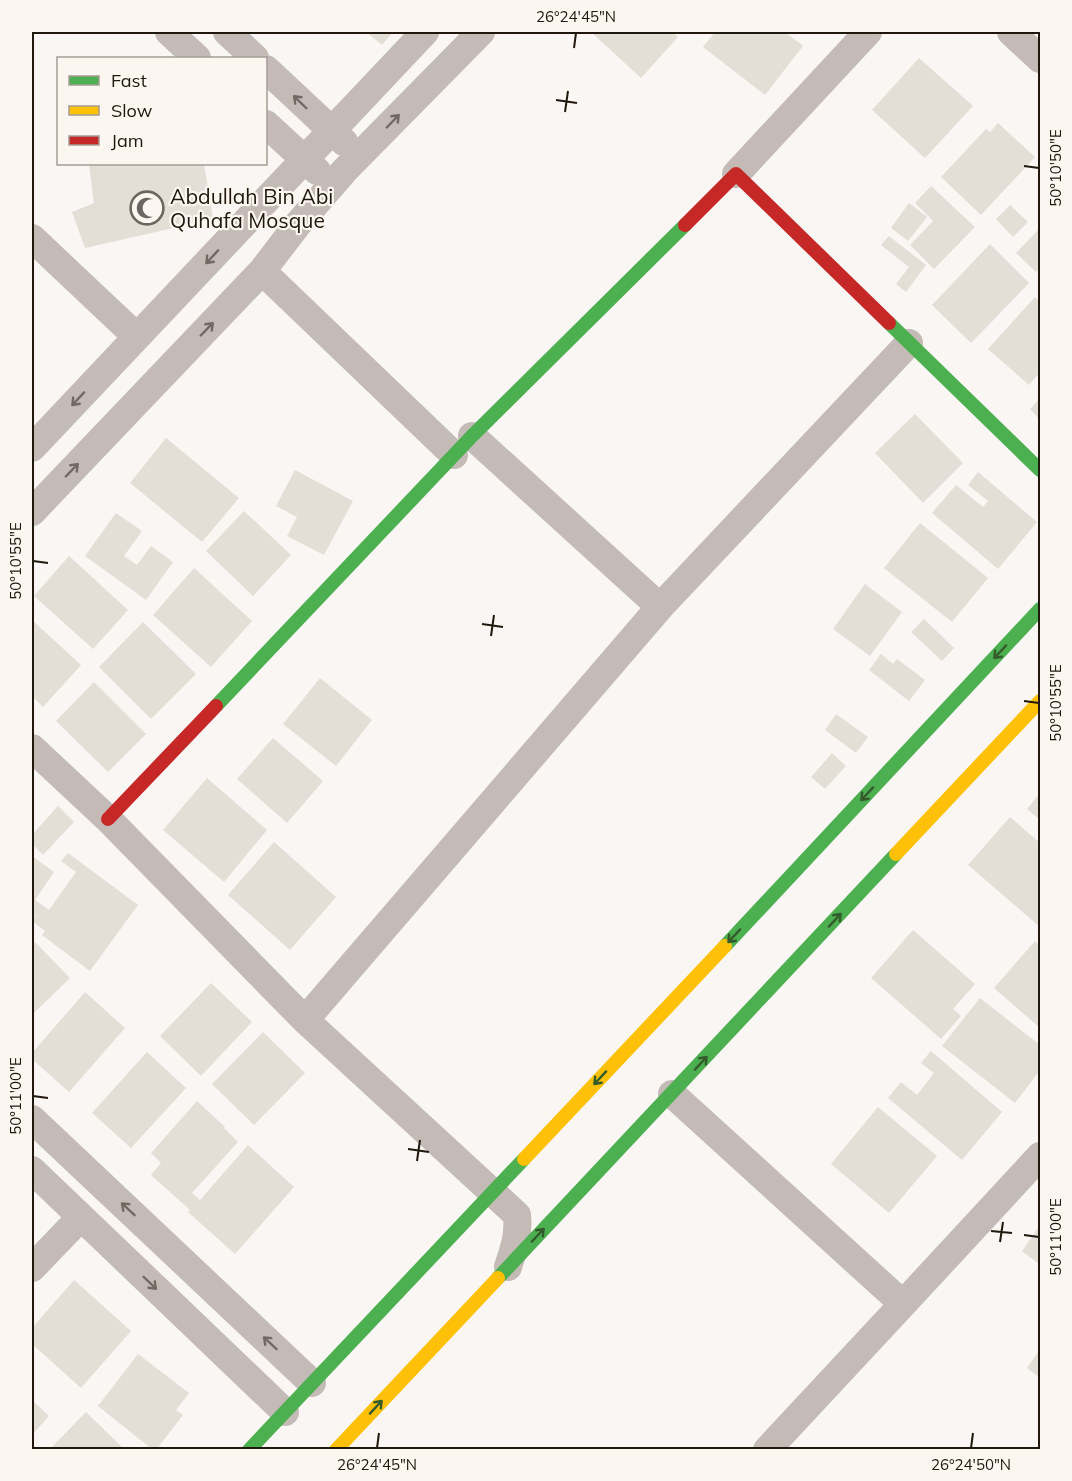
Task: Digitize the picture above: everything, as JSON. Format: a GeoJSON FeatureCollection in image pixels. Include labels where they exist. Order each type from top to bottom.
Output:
{"type":"FeatureCollection","features":[{"type":"Feature","properties":{"kind":"street"},"geometry":{"type":"LineString","coordinates":[[169,32],[196,57]]}},
{"type":"Feature","properties":{"kind":"street"},"geometry":{"type":"LineString","coordinates":[[227,32],[254,57]]}},
{"type":"Feature","properties":{"kind":"street"},"geometry":{"type":"LineString","coordinates":[[32,448],[425,32]]}},
{"type":"Feature","properties":{"kind":"street"},"geometry":{"type":"LineString","coordinates":[[32,512],[262,272],[298,224],[359,156],[481,32]]}},
{"type":"Feature","properties":{"kind":"street"},"geometry":{"type":"LineString","coordinates":[[108,819],[463,446],[736,174],[868,32]]}},
{"type":"Feature","properties":{"kind":"street"},"geometry":{"type":"LineString","coordinates":[[1011,32],[1041,59]]}},
{"type":"Feature","properties":{"kind":"street"},"geometry":{"type":"LineString","coordinates":[[267,70],[359,156]]}},
{"type":"Feature","properties":{"kind":"street"},"geometry":{"type":"LineString","coordinates":[[267,125],[332,185]]}},
{"type":"Feature","properties":{"kind":"street"},"geometry":{"type":"LineString","coordinates":[[736,174],[1041,470]]}},
{"type":"Feature","properties":{"kind":"street"},"geometry":{"type":"LineString","coordinates":[[32,238],[137,337]]}},
{"type":"Feature","properties":{"kind":"street"},"geometry":{"type":"LineString","coordinates":[[262,272],[463,446],[660,607]]}},
{"type":"Feature","properties":{"kind":"street"},"geometry":{"type":"LineString","coordinates":[[306,1020],[660,607],[909,343]]}},
{"type":"Feature","properties":{"kind":"street"},"geometry":{"type":"LineString","coordinates":[[249,1449],[1041,609]]}},
{"type":"Feature","properties":{"kind":"street"},"geometry":{"type":"LineString","coordinates":[[336,1449],[1041,701]]}},
{"type":"Feature","properties":{"kind":"street"},"geometry":{"type":"LineString","coordinates":[[32,748],[108,819],[306,1020],[517,1215],[518,1230],[508,1267]]}},
{"type":"Feature","properties":{"kind":"street"},"geometry":{"type":"LineString","coordinates":[[672,1094],[903,1304]]}},
{"type":"Feature","properties":{"kind":"street"},"geometry":{"type":"LineString","coordinates":[[32,1119],[312,1383]]}},
{"type":"Feature","properties":{"kind":"street"},"geometry":{"type":"LineString","coordinates":[[767,1449],[1041,1156]]}},
{"type":"Feature","properties":{"kind":"street"},"geometry":{"type":"LineString","coordinates":[[32,1170],[285,1412]]}},
{"type":"Feature","properties":{"kind":"street"},"geometry":{"type":"LineString","coordinates":[[32,1268],[81,1217]]}},
{"type":"Feature","properties":{"kind":"building"},"geometry":{"type":"Polygon","coordinates":[[[366,32],[393,32],[382,45],[366,32]]]}},
{"type":"Feature","properties":{"kind":"building"},"geometry":{"type":"Polygon","coordinates":[[[591,32],[672,32],[678,37],[641,78],[591,32]]]}},
{"type":"Feature","properties":{"kind":"building"},"geometry":{"type":"Polygon","coordinates":[[[715,32],[785,32],[803,46],[765,95],[703,47],[715,32]]]}},
{"type":"Feature","properties":{"kind":"building"},"geometry":{"type":"Polygon","coordinates":[[[919,58],[973,106],[925,158],[872,110],[919,58]]]}},
{"type":"Feature","properties":{"kind":"building"},"geometry":{"type":"Polygon","coordinates":[[[998,123],[1035,157],[981,215],[941,177],[986,129],[990,132],[998,123]]]}},
{"type":"Feature","properties":{"kind":"building","name":"Abdullah Bin Abi Quhafa Mosque"},"geometry":{"type":"Polygon","coordinates":[[[89,165],[204,165],[213,219],[85,248],[72,212],[94,203],[89,165]]]}},
{"type":"Feature","properties":{"kind":"building"},"geometry":{"type":"Polygon","coordinates":[[[931,186],[975,227],[934,269],[910,245],[933,221],[915,203],[931,186]]]}},
{"type":"Feature","properties":{"kind":"building"},"geometry":{"type":"Polygon","coordinates":[[[909,203],[927,217],[908,241],[891,228],[909,203]]]}},
{"type":"Feature","properties":{"kind":"building"},"geometry":{"type":"Polygon","coordinates":[[[1010,205],[1028,222],[1013,237],[996,219],[1010,205]]]}},
{"type":"Feature","properties":{"kind":"building"},"geometry":{"type":"Polygon","coordinates":[[[1040,228],[1040,268],[1036,272],[1016,253],[1040,228]]]}},
{"type":"Feature","properties":{"kind":"building"},"geometry":{"type":"Polygon","coordinates":[[[889,236],[926,265],[906,292],[896,284],[909,267],[881,245],[889,236]]]}},
{"type":"Feature","properties":{"kind":"building"},"geometry":{"type":"Polygon","coordinates":[[[990,244],[1029,283],[971,343],[932,305],[990,244]]]}},
{"type":"Feature","properties":{"kind":"building"},"geometry":{"type":"Polygon","coordinates":[[[1035,297],[1040,302],[1040,372],[1029,385],[988,349],[1035,297]]]}},
{"type":"Feature","properties":{"kind":"building"},"geometry":{"type":"Polygon","coordinates":[[[1040,398],[1040,420],[1030,409],[1040,398]]]}},
{"type":"Feature","properties":{"kind":"building"},"geometry":{"type":"Polygon","coordinates":[[[915,414],[963,463],[923,503],[875,453],[915,414]]]}},
{"type":"Feature","properties":{"kind":"building"},"geometry":{"type":"Polygon","coordinates":[[[166,438],[239,498],[202,542],[130,483],[166,438]]]}},
{"type":"Feature","properties":{"kind":"building"},"geometry":{"type":"Polygon","coordinates":[[[295,470],[353,501],[324,555],[287,536],[297,517],[276,506],[295,470]]]}},
{"type":"Feature","properties":{"kind":"building"},"geometry":{"type":"Polygon","coordinates":[[[978,472],[1037,522],[998,569],[932,513],[956,485],[983,507],[988,501],[968,485],[978,472]]]}},
{"type":"Feature","properties":{"kind":"building"},"geometry":{"type":"Polygon","coordinates":[[[244,511],[291,555],[253,596],[206,551],[244,511]]]}},
{"type":"Feature","properties":{"kind":"building"},"geometry":{"type":"Polygon","coordinates":[[[116,513],[142,531],[124,556],[137,565],[151,546],[173,562],[146,600],[85,556],[116,513]]]}},
{"type":"Feature","properties":{"kind":"building"},"geometry":{"type":"Polygon","coordinates":[[[920,523],[988,578],[952,622],[884,568],[920,523]]]}},
{"type":"Feature","properties":{"kind":"building"},"geometry":{"type":"Polygon","coordinates":[[[69,556],[128,610],[93,649],[34,596],[69,556]]]}},
{"type":"Feature","properties":{"kind":"building"},"geometry":{"type":"Polygon","coordinates":[[[194,568],[252,621],[211,667],[153,615],[194,568]]]}},
{"type":"Feature","properties":{"kind":"building"},"geometry":{"type":"Polygon","coordinates":[[[865,584],[902,612],[870,656],[833,629],[865,584]]]}},
{"type":"Feature","properties":{"kind":"building"},"geometry":{"type":"Polygon","coordinates":[[[924,619],[954,648],[942,661],[911,632],[924,619]]]}},
{"type":"Feature","properties":{"kind":"building"},"geometry":{"type":"Polygon","coordinates":[[[32,620],[81,665],[43,707],[32,696],[32,620]]]}},
{"type":"Feature","properties":{"kind":"building"},"geometry":{"type":"Polygon","coordinates":[[[143,622],[196,674],[151,719],[99,667],[143,622]]]}},
{"type":"Feature","properties":{"kind":"building"},"geometry":{"type":"Polygon","coordinates":[[[881,654],[893,664],[897,659],[925,680],[909,701],[869,670],[881,654]]]}},
{"type":"Feature","properties":{"kind":"building"},"geometry":{"type":"Polygon","coordinates":[[[320,678],[372,720],[336,766],[283,724],[320,678]]]}},
{"type":"Feature","properties":{"kind":"building"},"geometry":{"type":"Polygon","coordinates":[[[94,682],[146,734],[108,772],[56,721],[94,682]]]}},
{"type":"Feature","properties":{"kind":"building"},"geometry":{"type":"Polygon","coordinates":[[[836,714],[868,737],[856,753],[825,730],[836,714]]]}},
{"type":"Feature","properties":{"kind":"building"},"geometry":{"type":"Polygon","coordinates":[[[273,738],[323,781],[287,823],[237,779],[273,738]]]}},
{"type":"Feature","properties":{"kind":"building"},"geometry":{"type":"Polygon","coordinates":[[[832,753],[846,766],[825,789],[811,777],[832,753]]]}},
{"type":"Feature","properties":{"kind":"building"},"geometry":{"type":"Polygon","coordinates":[[[207,778],[267,830],[224,882],[163,830],[207,778]]]}},
{"type":"Feature","properties":{"kind":"building"},"geometry":{"type":"Polygon","coordinates":[[[1040,793],[1040,820],[1027,809],[1040,793]]]}},
{"type":"Feature","properties":{"kind":"building"},"geometry":{"type":"Polygon","coordinates":[[[58,806],[74,822],[43,855],[32,844],[32,835],[58,806]]]}},
{"type":"Feature","properties":{"kind":"building"},"geometry":{"type":"Polygon","coordinates":[[[1010,817],[1040,843],[1040,927],[968,865],[1010,817]]]}},
{"type":"Feature","properties":{"kind":"building"},"geometry":{"type":"Polygon","coordinates":[[[274,842],[336,897],[290,950],[228,895],[274,842]]]}},
{"type":"Feature","properties":{"kind":"building"},"geometry":{"type":"Polygon","coordinates":[[[68,853],[138,905],[90,971],[42,935],[45,931],[32,921],[35,915],[32,912],[32,856],[54,872],[35,900],[49,910],[76,872],[61,861],[68,853]]]}},
{"type":"Feature","properties":{"kind":"building"},"geometry":{"type":"Polygon","coordinates":[[[913,930],[975,984],[953,1009],[961,1016],[941,1039],[871,978],[913,930]]]}},
{"type":"Feature","properties":{"kind":"building"},"geometry":{"type":"Polygon","coordinates":[[[1035,941],[1040,946],[1040,1028],[994,988],[1035,941]]]}},
{"type":"Feature","properties":{"kind":"building"},"geometry":{"type":"Polygon","coordinates":[[[35,942],[70,978],[32,1015],[32,946],[35,942]]]}},
{"type":"Feature","properties":{"kind":"building"},"geometry":{"type":"Polygon","coordinates":[[[211,983],[252,1022],[201,1076],[160,1036],[211,983]]]}},
{"type":"Feature","properties":{"kind":"building"},"geometry":{"type":"Polygon","coordinates":[[[85,992],[125,1028],[69,1092],[32,1059],[32,1053],[85,992]]]}},
{"type":"Feature","properties":{"kind":"building"},"geometry":{"type":"Polygon","coordinates":[[[980,998],[1040,1045],[1040,1070],[1015,1103],[942,1046],[980,998]]]}},
{"type":"Feature","properties":{"kind":"building"},"geometry":{"type":"Polygon","coordinates":[[[263,1032],[305,1073],[254,1125],[212,1084],[263,1032]]]}},
{"type":"Feature","properties":{"kind":"building"},"geometry":{"type":"Polygon","coordinates":[[[931,1051],[1002,1112],[962,1160],[888,1098],[901,1082],[917,1095],[934,1073],[921,1063],[931,1051]]]}},
{"type":"Feature","properties":{"kind":"building"},"geometry":{"type":"Polygon","coordinates":[[[147,1052],[186,1088],[131,1148],[92,1113],[147,1052]]]}},
{"type":"Feature","properties":{"kind":"building"},"geometry":{"type":"Polygon","coordinates":[[[197,1101],[238,1142],[192,1193],[200,1200],[248,1145],[294,1187],[235,1254],[151,1175],[161,1163],[151,1153],[197,1101]]]}},
{"type":"Feature","properties":{"kind":"building"},"geometry":{"type":"Polygon","coordinates":[[[878,1107],[937,1156],[889,1213],[831,1164],[878,1107]]]}},
{"type":"Feature","properties":{"kind":"building"},"geometry":{"type":"Polygon","coordinates":[[[1040,1225],[1040,1265],[1022,1251],[1040,1225]]]}},
{"type":"Feature","properties":{"kind":"building"},"geometry":{"type":"Polygon","coordinates":[[[74,1280],[131,1331],[81,1388],[32,1344],[32,1328],[74,1280]]]}},
{"type":"Feature","properties":{"kind":"building"},"geometry":{"type":"Polygon","coordinates":[[[1040,1349],[1040,1378],[1027,1368],[1040,1349]]]}},
{"type":"Feature","properties":{"kind":"building"},"geometry":{"type":"Polygon","coordinates":[[[138,1354],[189,1393],[176,1410],[183,1415],[156,1450],[153,1450],[98,1406],[138,1354]]]}},
{"type":"Feature","properties":{"kind":"building"},"geometry":{"type":"Polygon","coordinates":[[[32,1400],[49,1416],[32,1435],[32,1400]]]}},
{"type":"Feature","properties":{"kind":"building"},"geometry":{"type":"Polygon","coordinates":[[[86,1412],[125,1450],[49,1450],[86,1412]]]}},
{"type":"Feature","properties":{"kind":"traffic: fast"},"geometry":{"type":"LineString","coordinates":[[216,706],[472,436],[685,225]]}},
{"type":"Feature","properties":{"kind":"traffic: fast"},"geometry":{"type":"LineString","coordinates":[[889,323],[1040,470]]}},
{"type":"Feature","properties":{"kind":"traffic: fast"},"geometry":{"type":"LineString","coordinates":[[725,946],[1040,609]]}},
{"type":"Feature","properties":{"kind":"traffic: fast"},"geometry":{"type":"LineString","coordinates":[[498,1278],[896,854]]}},
{"type":"Feature","properties":{"kind":"traffic: fast"},"geometry":{"type":"LineString","coordinates":[[249,1450],[524,1159]]}},
{"type":"Feature","properties":{"kind":"traffic: slow"},"geometry":{"type":"LineString","coordinates":[[896,854],[1040,701]]}},
{"type":"Feature","properties":{"kind":"traffic: slow"},"geometry":{"type":"LineString","coordinates":[[524,1159],[725,946]]}},
{"type":"Feature","properties":{"kind":"traffic: slow"},"geometry":{"type":"LineString","coordinates":[[336,1450],[498,1278]]}},
{"type":"Feature","properties":{"kind":"traffic: jam"},"geometry":{"type":"LineString","coordinates":[[685,225],[736,174],[889,323]]}},
{"type":"Feature","properties":{"kind":"traffic: jam"},"geometry":{"type":"LineString","coordinates":[[108,819],[216,706]]}},
{"type":"Feature","properties":{"kind":"place","name":"Abdullah Bin Abi Quhafa Mosque"},"geometry":{"type":"Point","coordinates":[147,208]}}]}
